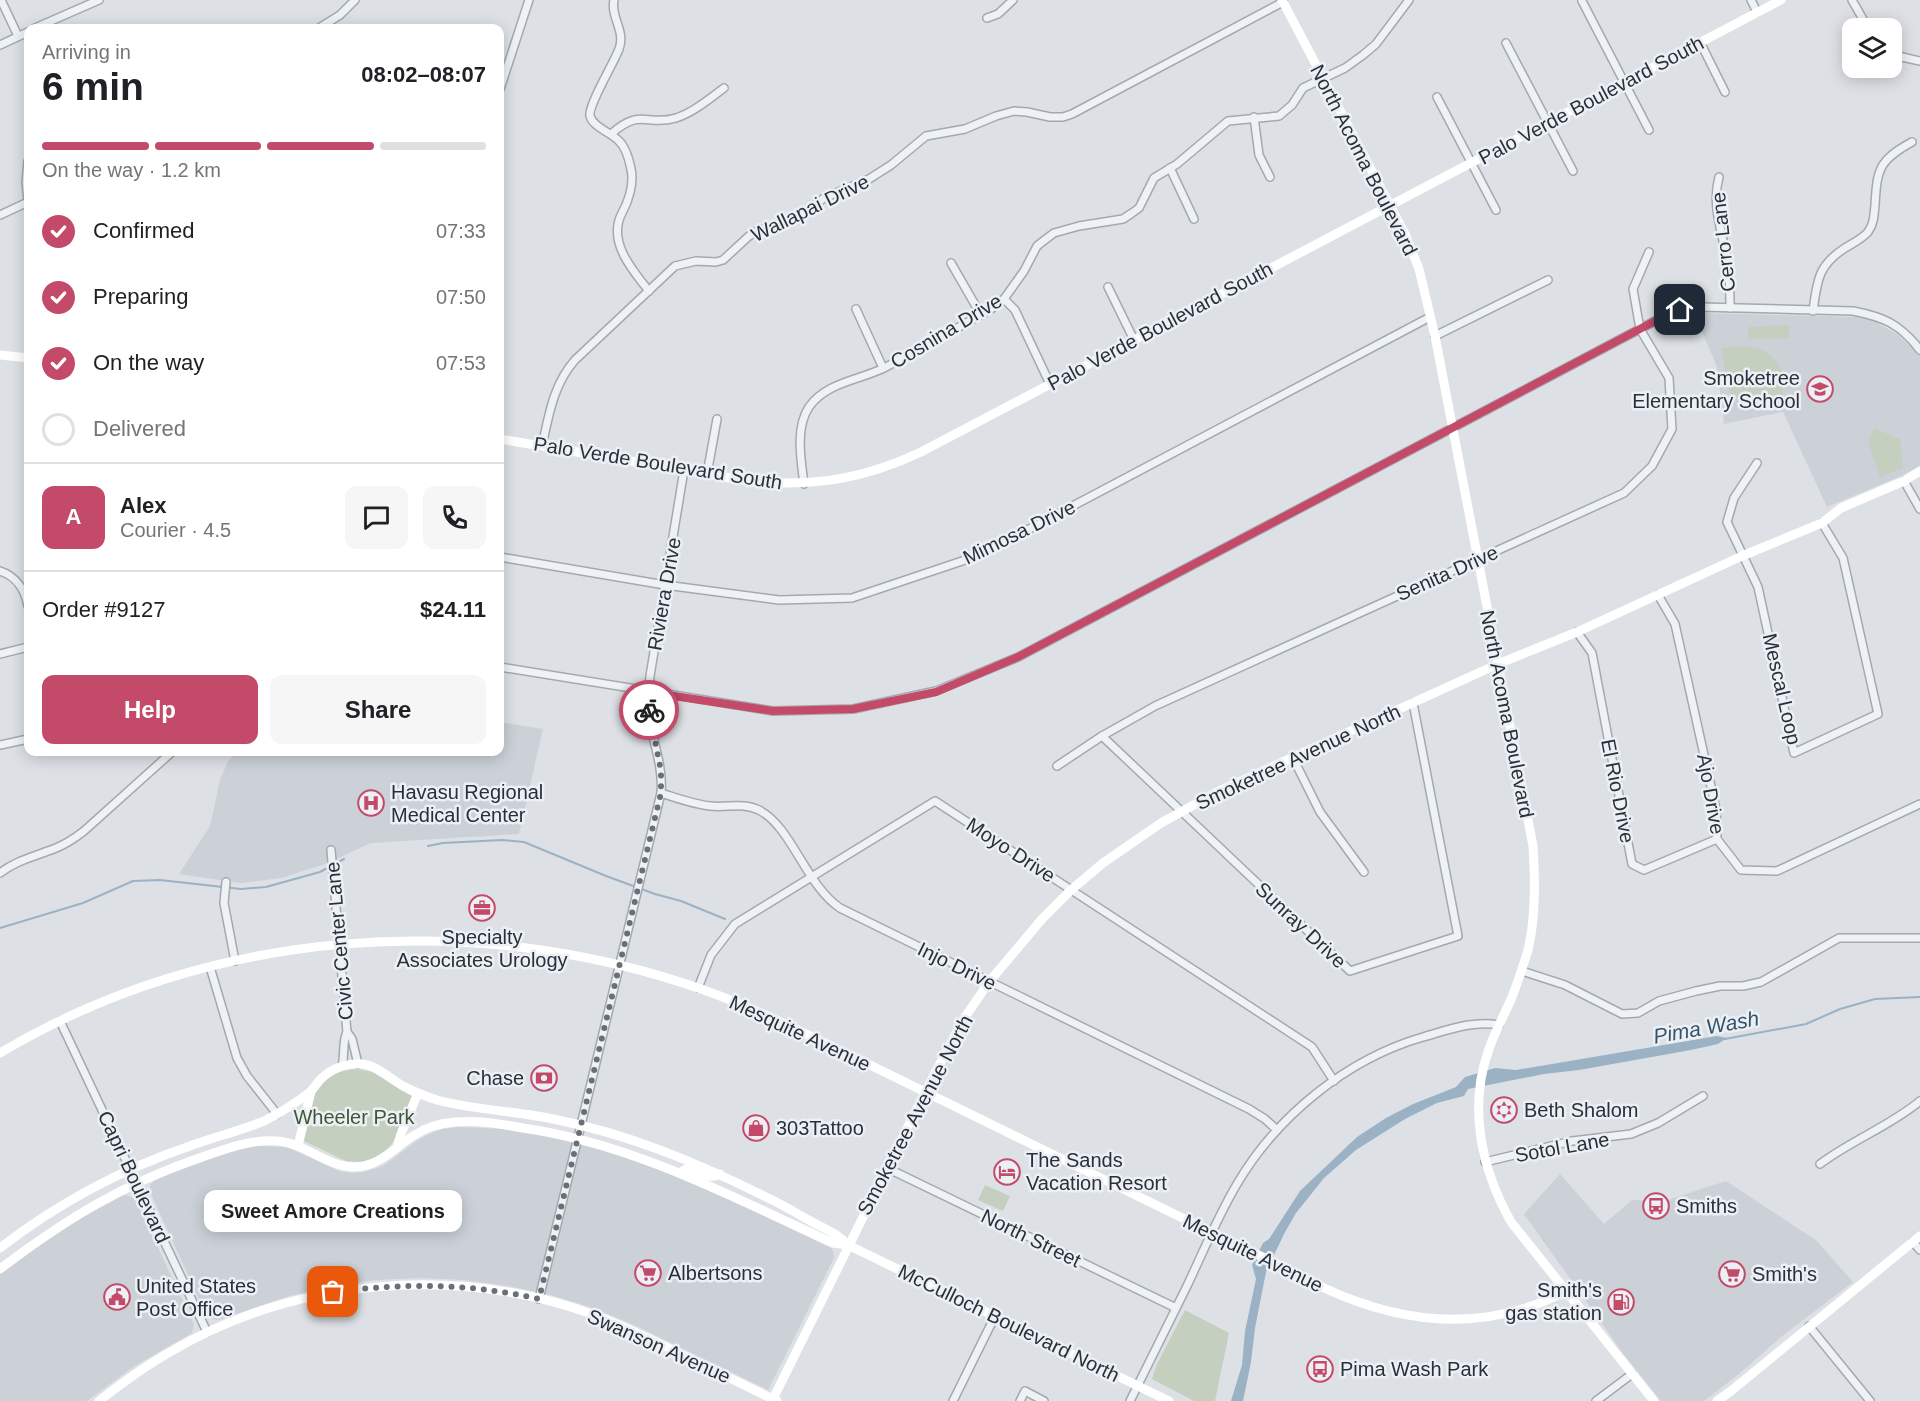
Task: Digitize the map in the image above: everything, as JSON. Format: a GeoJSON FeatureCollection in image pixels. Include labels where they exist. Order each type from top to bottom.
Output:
{"type":"FeatureCollection","features":[{"type":"Feature","properties":{"kind":"main road","name":"Palo Verde Boulevard South"},"geometry":{"type":"LineString","coordinates":[[504,440],[754,482],[829,482],[900,462],[1780,0]]}},
{"type":"Feature","properties":{"kind":"main road","name":"North Acoma Boulevard"},"geometry":{"type":"LineString","coordinates":[[1282,1],[1405,234],[1419,269],[1435,336],[1533,846],[1532,926],[1522,971],[1488,1051],[1479,1092],[1480,1139],[1485,1162],[1500,1203],[1511,1222],[1654,1401]]}},
{"type":"Feature","properties":{"kind":"main road"},"geometry":{"type":"LineString","coordinates":[[0,355],[24,358]]}},
{"type":"Feature","properties":{"kind":"main road","name":"Smoketree Avenue North"},"geometry":{"type":"LineString","coordinates":[[774,1400],[924,1092],[963,1020],[989,982],[1042,919],[1071,890],[1126,846],[1219,791],[1498,664],[1577,632],[1742,556],[1822,524],[1841,508],[1904,481],[1920,471]]}},
{"type":"Feature","properties":{"kind":"main road","name":"Mesquite Avenue"},"geometry":{"type":"LineString","coordinates":[[0,1053],[60,1022],[126,993],[210,967],[291,950],[340,944],[405,941],[489,943],[562,952],[619,964],[698,988],[778,1020],[1354,1301],[1405,1316],[1445,1320],[1485,1317],[1524,1309],[1550,1300],[1566,1291]]}},
{"type":"Feature","properties":{"kind":"main road"},"geometry":{"type":"LineString","coordinates":[[0,1248],[62,1205],[130,1170],[189,1146],[247,1128],[277,1114],[311,1091],[329,1072],[342,1066],[358,1064],[365,1064],[378,1070],[402,1086],[433,1099],[468,1107],[525,1113],[581,1125],[659,1148],[720,1174],[838,1234],[848,1245]]}},
{"type":"Feature","properties":{"kind":"main road"},"geometry":{"type":"LineString","coordinates":[[298,1146],[311,1091]]}},
{"type":"Feature","properties":{"kind":"main road"},"geometry":{"type":"LineString","coordinates":[[397,1147],[400,1134],[418,1093]]}},
{"type":"Feature","properties":{"kind":"main road"},"geometry":{"type":"LineString","coordinates":[[0,1269],[37,1240],[90,1207],[136,1183],[234,1146],[267,1141],[288,1142],[340,1165],[354,1167],[380,1160],[424,1130],[456,1122],[544,1131],[614,1148],[681,1172],[833,1243],[848,1245]]}},
{"type":"Feature","properties":{"kind":"main road"},"geometry":{"type":"LineString","coordinates":[[681,1172],[688,1168],[710,1177],[720,1174]]}},
{"type":"Feature","properties":{"kind":"main road"},"geometry":{"type":"LineString","coordinates":[[1716,1401],[1918,1242]]}},
{"type":"Feature","properties":{"kind":"main road","name":"McCulloch Boulevard North"},"geometry":{"type":"LineString","coordinates":[[848,1245],[1169,1401]]}},
{"type":"Feature","properties":{"kind":"main road","name":"Swanson Avenue"},"geometry":{"type":"LineString","coordinates":[[99,1401],[152,1363],[207,1332],[249,1315],[333,1292],[377,1286],[420,1284],[464,1286],[507,1292],[591,1314],[632,1330],[774,1400]]}},
{"type":"Feature","properties":{"kind":"street"},"geometry":{"type":"LineString","coordinates":[[2,0],[18,36]]}},
{"type":"Feature","properties":{"kind":"street"},"geometry":{"type":"LineString","coordinates":[[44,24],[99,0]]}},
{"type":"Feature","properties":{"kind":"street"},"geometry":{"type":"LineString","coordinates":[[325,24],[340,15],[355,0]]}},
{"type":"Feature","properties":{"kind":"street"},"geometry":{"type":"LineString","coordinates":[[504,77],[529,0]]}},
{"type":"Feature","properties":{"kind":"street"},"geometry":{"type":"LineString","coordinates":[[614,0],[614,15],[619,27],[621,46],[590,113],[596,124],[620,141],[632,170],[630,194],[618,225],[619,241],[630,268],[649,291]]}},
{"type":"Feature","properties":{"kind":"street"},"geometry":{"type":"LineString","coordinates":[[987,18],[998,14],[1013,0]]}},
{"type":"Feature","properties":{"kind":"street","name":"Cosnina Drive"},"geometry":{"type":"LineString","coordinates":[[804,483],[801,438],[804,418],[819,396],[831,388],[883,368],[981,315],[1004,300],[1024,271],[1037,246],[1054,233],[1079,226],[1123,219],[1139,208],[1154,178],[1177,164],[1228,121],[1279,116],[1292,105],[1303,88],[1345,68],[1376,44],[1409,0]]}},
{"type":"Feature","properties":{"kind":"street"},"geometry":{"type":"LineString","coordinates":[[1751,0],[1757,12]]}},
{"type":"Feature","properties":{"kind":"street"},"geometry":{"type":"LineString","coordinates":[[1852,0],[1862,18]]}},
{"type":"Feature","properties":{"kind":"street","name":"Wallapai Drive"},"geometry":{"type":"LineString","coordinates":[[542,446],[552,400],[565,372],[574,360],[675,266],[696,261],[723,260],[757,231],[800,218],[824,198],[869,179],[891,165],[926,136],[965,129],[1014,111],[1050,117],[1064,117],[1072,114],[1282,1]]}},
{"type":"Feature","properties":{"kind":"street"},"geometry":{"type":"LineString","coordinates":[[1582,1],[1649,130]]}},
{"type":"Feature","properties":{"kind":"street"},"geometry":{"type":"LineString","coordinates":[[0,45],[24,34]]}},
{"type":"Feature","properties":{"kind":"street"},"geometry":{"type":"LineString","coordinates":[[1700,42],[1725,92]]}},
{"type":"Feature","properties":{"kind":"street"},"geometry":{"type":"LineString","coordinates":[[1506,43],[1573,171]]}},
{"type":"Feature","properties":{"kind":"street"},"geometry":{"type":"LineString","coordinates":[[1902,57],[1920,61]]}},
{"type":"Feature","properties":{"kind":"street"},"geometry":{"type":"LineString","coordinates":[[611,134],[631,120],[673,119],[688,114],[724,88]]}},
{"type":"Feature","properties":{"kind":"street"},"geometry":{"type":"LineString","coordinates":[[1437,97],[1496,210]]}},
{"type":"Feature","properties":{"kind":"street"},"geometry":{"type":"LineString","coordinates":[[1254,117],[1259,155],[1270,177]]}},
{"type":"Feature","properties":{"kind":"street"},"geometry":{"type":"LineString","coordinates":[[1813,311],[1819,279],[1826,263],[1832,256],[1868,232],[1873,221],[1877,180],[1881,168],[1888,157],[1912,142]]}},
{"type":"Feature","properties":{"kind":"street"},"geometry":{"type":"LineString","coordinates":[[1170,168],[1194,219]]}},
{"type":"Feature","properties":{"kind":"street","name":"Cerro Lane"},"geometry":{"type":"LineString","coordinates":[[1719,177],[1716,195],[1717,210],[1728,262],[1730,308]]}},
{"type":"Feature","properties":{"kind":"street"},"geometry":{"type":"LineString","coordinates":[[0,214],[24,203]]}},
{"type":"Feature","properties":{"kind":"street"},"geometry":{"type":"LineString","coordinates":[[1640,329],[1633,289],[1649,252]]}},
{"type":"Feature","properties":{"kind":"street"},"geometry":{"type":"LineString","coordinates":[[951,263],[981,315]]}},
{"type":"Feature","properties":{"kind":"street"},"geometry":{"type":"LineString","coordinates":[[1435,336],[1548,280]]}},
{"type":"Feature","properties":{"kind":"street"},"geometry":{"type":"LineString","coordinates":[[1108,287],[1134,340]]}},
{"type":"Feature","properties":{"kind":"street"},"geometry":{"type":"LineString","coordinates":[[1004,300],[1015,310],[1050,384]]}},
{"type":"Feature","properties":{"kind":"street"},"geometry":{"type":"LineString","coordinates":[[504,668],[773,711],[853,709],[936,692],[1018,657],[1664,316],[1687,308],[1853,311],[1874,315],[1908,334],[1920,350]]}},
{"type":"Feature","properties":{"kind":"street"},"geometry":{"type":"LineString","coordinates":[[856,309],[883,368]]}},
{"type":"Feature","properties":{"kind":"street","name":"Mimosa Drive"},"geometry":{"type":"LineString","coordinates":[[504,558],[665,585],[779,600],[852,598],[980,555],[1430,316]]}},
{"type":"Feature","properties":{"kind":"street","name":"Senita Drive"},"geometry":{"type":"LineString","coordinates":[[1057,766],[1102,736],[1155,706],[1624,493],[1652,466],[1672,429],[1669,378],[1640,329]]}},
{"type":"Feature","properties":{"kind":"street"},"geometry":{"type":"LineString","coordinates":[[707,474],[717,419]]}},
{"type":"Feature","properties":{"kind":"street"},"geometry":{"type":"LineString","coordinates":[[1742,556],[1727,522],[1734,498],[1756,463]]}},
{"type":"Feature","properties":{"kind":"street","name":"Riviera Drive"},"geometry":{"type":"LineString","coordinates":[[539,1299],[661,793],[661,771],[651,725],[648,692],[684,470]]}},
{"type":"Feature","properties":{"kind":"street"},"geometry":{"type":"LineString","coordinates":[[1904,481],[1920,509]]}},
{"type":"Feature","properties":{"kind":"street","name":"Mescal Loop"},"geometry":{"type":"LineString","coordinates":[[1742,556],[1758,587],[1794,753],[1878,714],[1843,558],[1822,524]]}},
{"type":"Feature","properties":{"kind":"street"},"geometry":{"type":"LineString","coordinates":[[0,571],[16,581],[24,591]]}},
{"type":"Feature","properties":{"kind":"street","name":"Ajo Drive"},"geometry":{"type":"LineString","coordinates":[[1658,594],[1675,624],[1716,809],[1717,839],[1741,870],[1777,872],[1920,804]]}},
{"type":"Feature","properties":{"kind":"street","name":"El Rio Drive"},"geometry":{"type":"LineString","coordinates":[[1577,632],[1592,653],[1632,864],[1644,870],[1717,839]]}},
{"type":"Feature","properties":{"kind":"street"},"geometry":{"type":"LineString","coordinates":[[0,654],[24,648]]}},
{"type":"Feature","properties":{"kind":"street","name":"Sunray Drive"},"geometry":{"type":"LineString","coordinates":[[1102,736],[1350,971],[1458,936],[1413,703]]}},
{"type":"Feature","properties":{"kind":"street"},"geometry":{"type":"LineString","coordinates":[[0,745],[24,740]]}},
{"type":"Feature","properties":{"kind":"street"},"geometry":{"type":"LineString","coordinates":[[0,873],[10,865],[70,841],[168,756]]}},
{"type":"Feature","properties":{"kind":"street"},"geometry":{"type":"LineString","coordinates":[[1293,758],[1320,812],[1364,872]]}},
{"type":"Feature","properties":{"kind":"street","name":"Injo Drive"},"geometry":{"type":"LineString","coordinates":[[661,793],[712,806],[736,805],[757,809],[768,815],[778,826],[820,891],[840,908],[1249,1109],[1277,1130]]}},
{"type":"Feature","properties":{"kind":"street","name":"Moyo Drive"},"geometry":{"type":"LineString","coordinates":[[698,988],[711,955],[735,924],[935,801],[1312,1047],[1334,1081]]}},
{"type":"Feature","properties":{"kind":"street","name":"Civic Center Lane"},"geometry":{"type":"LineString","coordinates":[[331,850],[347,1032],[344,1039],[345,1054],[342,1066]]}},
{"type":"Feature","properties":{"kind":"street"},"geometry":{"type":"LineString","coordinates":[[226,882],[224,903],[236,961]]}},
{"type":"Feature","properties":{"kind":"street"},"geometry":{"type":"LineString","coordinates":[[1522,971],[1564,985],[1627,1015],[1638,1013],[1659,1001],[1696,991],[1761,982],[1839,938],[1920,938]]}},
{"type":"Feature","properties":{"kind":"street"},"geometry":{"type":"LineString","coordinates":[[210,967],[237,1058],[247,1076],[277,1114]]}},
{"type":"Feature","properties":{"kind":"street","name":"Capri Boulevard"},"geometry":{"type":"LineString","coordinates":[[60,1022],[207,1332]]}},
{"type":"Feature","properties":{"kind":"street"},"geometry":{"type":"LineString","coordinates":[[1130,1401],[1238,1182],[1277,1130],[1334,1081],[1369,1059],[1414,1040],[1476,1023],[1499,1025]]}},
{"type":"Feature","properties":{"kind":"street","name":"Civic Center Lane"},"geometry":{"type":"LineString","coordinates":[[347,1032],[352,1039],[358,1064]]}},
{"type":"Feature","properties":{"kind":"street","name":"Sotol Lane"},"geometry":{"type":"LineString","coordinates":[[1485,1162],[1572,1142],[1631,1134],[1658,1123],[1703,1096]]}},
{"type":"Feature","properties":{"kind":"street"},"geometry":{"type":"LineString","coordinates":[[1821,1164],[1920,1101]]}},
{"type":"Feature","properties":{"kind":"street","name":"North Street"},"geometry":{"type":"LineString","coordinates":[[887,1168],[1176,1308]]}},
{"type":"Feature","properties":{"kind":"street"},"geometry":{"type":"LineString","coordinates":[[953,1401],[995,1316]]}},
{"type":"Feature","properties":{"kind":"street"},"geometry":{"type":"LineString","coordinates":[[1809,1326],[1870,1401]]}},
{"type":"Feature","properties":{"kind":"street"},"geometry":{"type":"LineString","coordinates":[[1596,1401],[1632,1374]]}},
{"type":"Feature","properties":{"kind":"street"},"geometry":{"type":"LineString","coordinates":[[1020,1401],[1025,1391],[1044,1401]]}},
{"type":"Feature","properties":{"kind":"shaded area","name":"Smoketree Elementary School"},"geometry":{"type":"Polygon","coordinates":[[[1694,313],[1859,317],[1872,320],[1897,334],[1920,355],[1920,466],[1827,507],[1783,412],[1724,424],[1717,367],[1694,313]]]}},
{"type":"Feature","properties":{"kind":"shaded area","name":"Havasu Regional Medical Center"},"geometry":{"type":"Polygon","coordinates":[[[504,723],[543,729],[519,834],[371,843],[325,864],[281,878],[241,883],[179,874],[210,826],[220,780],[228,761],[234,756],[504,756],[504,723]]]}},
{"type":"Feature","properties":{"kind":"shaded area"},"geometry":{"type":"Polygon","coordinates":[[[459,1127],[505,1129],[579,1142],[651,1164],[718,1193],[831,1248],[834,1258],[768,1390],[634,1325],[593,1308],[551,1295],[464,1280],[420,1278],[376,1280],[332,1286],[289,1296],[219,1320],[212,1319],[206,1314],[150,1192],[150,1185],[156,1179],[235,1150],[255,1146],[287,1147],[339,1171],[364,1172],[383,1166],[429,1134],[442,1129],[459,1127]]]}},
{"type":"Feature","properties":{"kind":"shaded area"},"geometry":{"type":"Polygon","coordinates":[[[1560,1174],[1604,1224],[1632,1200],[1665,1201],[1726,1181],[1817,1241],[1853,1282],[1781,1337],[1704,1401],[1661,1401],[1622,1352],[1524,1214],[1560,1174]]]}},
{"type":"Feature","properties":{"kind":"shaded area"},"geometry":{"type":"Polygon","coordinates":[[[127,1195],[135,1199],[194,1324],[192,1333],[133,1367],[87,1401],[0,1401],[0,1273],[74,1222],[127,1195]]]}},
{"type":"Feature","properties":{"kind":"green space"},"geometry":{"type":"Polygon","coordinates":[[[1789,325],[1789,338],[1748,339],[1748,327],[1789,325]]]}},
{"type":"Feature","properties":{"kind":"green space"},"geometry":{"type":"Polygon","coordinates":[[[1740,346],[1756,348],[1773,358],[1785,378],[1782,395],[1731,399],[1721,348],[1740,346]]]}},
{"type":"Feature","properties":{"kind":"green space"},"geometry":{"type":"Polygon","coordinates":[[[1874,428],[1900,439],[1903,468],[1880,477],[1868,442],[1874,428]]]}},
{"type":"Feature","properties":{"kind":"green space","name":"Wheeler Park"},"geometry":{"type":"Polygon","coordinates":[[[356,1069],[372,1072],[413,1097],[394,1141],[384,1153],[362,1162],[346,1161],[302,1140],[311,1103],[322,1084],[342,1072],[356,1069]]]}},
{"type":"Feature","properties":{"kind":"green space"},"geometry":{"type":"Polygon","coordinates":[[[985,1185],[1010,1196],[1003,1211],[978,1200],[985,1185]]]}},
{"type":"Feature","properties":{"kind":"green space"},"geometry":{"type":"Polygon","coordinates":[[[1185,1310],[1229,1333],[1215,1401],[1194,1401],[1152,1379],[1157,1364],[1185,1310]]]}},
{"type":"Feature","properties":{"kind":"water"},"geometry":{"type":"Polygon","coordinates":[[[1717,1036],[1727,1038],[1718,1044],[1691,1050],[1468,1089],[1464,1096],[1437,1103],[1405,1119],[1356,1150],[1324,1178],[1296,1213],[1284,1234],[1266,1272],[1243,1401],[1231,1401],[1242,1365],[1245,1331],[1256,1279],[1252,1265],[1263,1243],[1269,1239],[1300,1191],[1357,1137],[1413,1104],[1456,1087],[1465,1077],[1495,1068],[1516,1070],[1717,1036]]]}},
{"type":"Feature","properties":{"kind":"waterway"},"geometry":{"type":"LineString","coordinates":[[428,846],[502,840],[524,842],[606,876],[681,901],[725,919]]}},
{"type":"Feature","properties":{"kind":"waterway"},"geometry":{"type":"LineString","coordinates":[[0,928],[83,903],[133,881],[160,880],[241,889],[266,887],[320,872],[344,859]]}},
{"type":"Feature","properties":{"kind":"waterway","name":"Pima Wash"},"geometry":{"type":"LineString","coordinates":[[1725,1039],[1806,1024],[1840,1009],[1875,999],[1920,997]]}},
{"type":"Feature","properties":{"kind":"way so far"},"geometry":{"type":"LineString","coordinates":[[333,1292],[377,1286],[420,1284],[464,1286],[539,1299],[661,793],[661,771],[649,710]]}},
{"type":"Feature","properties":{"kind":"place","name":"Smoketree Elementary School"},"geometry":{"type":"Point","coordinates":[1820,389]}},
{"type":"Feature","properties":{"kind":"place","name":"Havasu Regional Medical Center"},"geometry":{"type":"Point","coordinates":[371,803]}},
{"type":"Feature","properties":{"kind":"place","name":"Specialty Associates Urology"},"geometry":{"type":"Point","coordinates":[482,908]}},
{"type":"Feature","properties":{"kind":"place","name":"Chase"},"geometry":{"type":"Point","coordinates":[544,1078]}},
{"type":"Feature","properties":{"kind":"place","name":"Beth Shalom"},"geometry":{"type":"Point","coordinates":[1504,1110]}},
{"type":"Feature","properties":{"kind":"place","name":"303Tattoo"},"geometry":{"type":"Point","coordinates":[756,1128]}},
{"type":"Feature","properties":{"kind":"place","name":"The Sands Vacation Resort"},"geometry":{"type":"Point","coordinates":[1007,1172]}},
{"type":"Feature","properties":{"kind":"place","name":"Smiths"},"geometry":{"type":"Point","coordinates":[1656,1206]}},
{"type":"Feature","properties":{"kind":"place","name":"Albertsons"},"geometry":{"type":"Point","coordinates":[648,1273]}},
{"type":"Feature","properties":{"kind":"place","name":"Smith's"},"geometry":{"type":"Point","coordinates":[1732,1274]}},
{"type":"Feature","properties":{"kind":"place","name":"Sweet Amore Creations"},"geometry":{"type":"Point","coordinates":[333,1292]}},
{"type":"Feature","properties":{"kind":"place","name":"United States Post Office"},"geometry":{"type":"Point","coordinates":[117,1297]}},
{"type":"Feature","properties":{"kind":"place","name":"Smith's gas station"},"geometry":{"type":"Point","coordinates":[1621,1302]}},
{"type":"Feature","properties":{"kind":"place","name":"Pima Wash Park"},"geometry":{"type":"Point","coordinates":[1320,1369]}},
{"type":"Feature","properties":{"kind":"route"},"geometry":{"type":"LineString","coordinates":[[649,710],[648,692],[773,711],[853,709],[936,692],[1018,657],[1452,427],[1664,316],[1680,310]]}}]}
